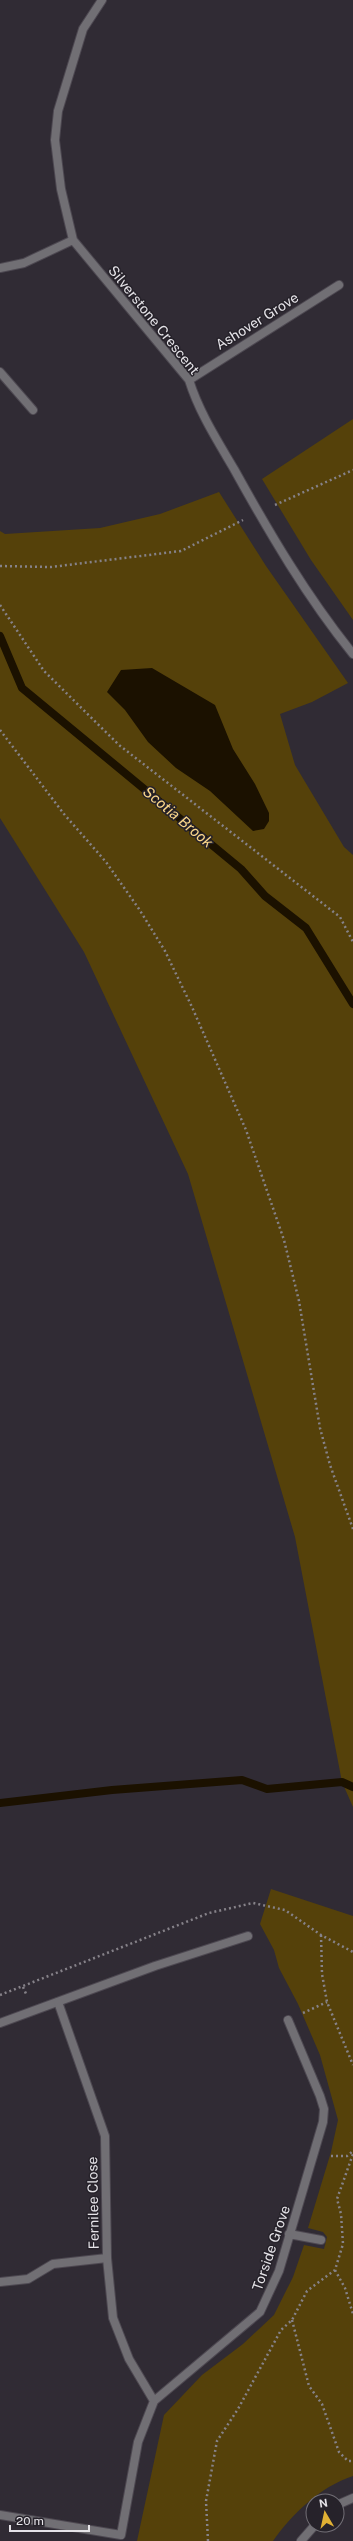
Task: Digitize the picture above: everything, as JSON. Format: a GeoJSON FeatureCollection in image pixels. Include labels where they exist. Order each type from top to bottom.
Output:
{"type":"FeatureCollection","features":[{"type":"Feature","properties":{"kind":"street","name":"Silverstone Crescent"},"geometry":{"type":"LineString","coordinates":[[102,0],[83,29],[58,111],[55,140],[60,182],[73,240],[189,380],[195,400],[258,513],[320,612],[353,654]]}},
{"type":"Feature","properties":{"kind":"street"},"geometry":{"type":"LineString","coordinates":[[0,268],[24,264],[73,240]]}},
{"type":"Feature","properties":{"kind":"street","name":"Ashover Grove"},"geometry":{"type":"LineString","coordinates":[[189,380],[338,285]]}},
{"type":"Feature","properties":{"kind":"street"},"geometry":{"type":"LineString","coordinates":[[0,372],[33,410]]}},
{"type":"Feature","properties":{"kind":"street"},"geometry":{"type":"LineString","coordinates":[[0,2023],[155,1966],[248,1936]]}},
{"type":"Feature","properties":{"kind":"street","name":"Fernilee Close"},"geometry":{"type":"LineString","coordinates":[[58,2002],[105,2136],[107,2258],[113,2318],[129,2359],[154,2401]]}},
{"type":"Feature","properties":{"kind":"street","name":"Torside Grove"},"geometry":{"type":"LineString","coordinates":[[122,2538],[138,2442],[154,2401],[260,2312],[279,2271],[323,2122],[324,2109],[288,2020]]}},
{"type":"Feature","properties":{"kind":"street"},"geometry":{"type":"LineString","coordinates":[[289,2234],[321,2240]]}},
{"type":"Feature","properties":{"kind":"street"},"geometry":{"type":"LineString","coordinates":[[0,2282],[28,2279],[53,2264],[107,2258]]}},
{"type":"Feature","properties":{"kind":"street"},"geometry":{"type":"LineString","coordinates":[[0,2515],[122,2538]]}},
{"type":"Feature","properties":{"kind":"street"},"geometry":{"type":"LineString","coordinates":[[301,2541],[308,2533]]}},
{"type":"Feature","properties":{"kind":"path"},"geometry":{"type":"LineString","coordinates":[[0,566],[51,567],[181,551],[258,513],[353,470]]}},
{"type":"Feature","properties":{"kind":"path"},"geometry":{"type":"LineString","coordinates":[[0,605],[44,671],[119,745],[340,917],[353,942]]}},
{"type":"Feature","properties":{"kind":"path"},"geometry":{"type":"LineString","coordinates":[[0,730],[64,814],[106,862],[139,909],[165,951],[198,1021],[246,1130],[284,1240],[299,1301],[320,1428],[330,1465],[353,1529]]}},
{"type":"Feature","properties":{"kind":"path"},"geometry":{"type":"LineString","coordinates":[[321,1935],[322,1974],[327,2002],[353,2065]]}},
{"type":"Feature","properties":{"kind":"path"},"geometry":{"type":"LineString","coordinates":[[288,2020],[327,2002]]}},
{"type":"Feature","properties":{"kind":"path"},"geometry":{"type":"LineString","coordinates":[[315,2150],[328,2156],[347,2156],[353,2153]]}},
{"type":"Feature","properties":{"kind":"path"},"geometry":{"type":"LineString","coordinates":[[208,2541],[206,2500],[218,2441],[238,2410],[281,2330],[292,2320],[307,2291],[335,2270],[343,2244],[341,2214],[337,2199],[353,2153]]}},
{"type":"Feature","properties":{"kind":"path"},"geometry":{"type":"LineString","coordinates":[[335,2270],[345,2288],[353,2314]]}},
{"type":"Feature","properties":{"kind":"path"},"geometry":{"type":"LineString","coordinates":[[292,2320],[309,2386],[322,2404],[339,2452],[348,2461],[353,2461]]}},
{"type":"Feature","properties":{"kind":"shaded area"},"geometry":{"type":"Polygon","coordinates":[[[353,419],[353,620],[311,560],[262,479],[353,419]]]}},
{"type":"Feature","properties":{"kind":"shaded area"},"geometry":{"type":"Polygon","coordinates":[[[219,492],[266,566],[348,683],[312,702],[280,714],[295,765],[344,847],[353,855],[353,1807],[342,1782],[295,1537],[188,1174],[84,952],[0,818],[0,531],[5,534],[100,528],[160,514],[219,492]]]}},
{"type":"Feature","properties":{"kind":"shaded area"},"geometry":{"type":"Polygon","coordinates":[[[152,668],[215,705],[233,749],[255,784],[269,813],[269,821],[264,829],[253,831],[210,791],[176,768],[148,742],[125,710],[107,692],[121,670],[152,668]]]}},
{"type":"Feature","properties":{"kind":"shaded area"},"geometry":{"type":"Polygon","coordinates":[[[271,1889],[353,1916],[353,2476],[320,2493],[305,2493],[305,2505],[289,2521],[273,2541],[137,2541],[164,2415],[202,2375],[243,2344],[274,2315],[293,2277],[304,2245],[324,2249],[327,2237],[323,2232],[308,2228],[331,2152],[338,2120],[320,2055],[298,2004],[279,1968],[274,1950],[260,1924],[271,1889]]]}},
{"type":"Feature","properties":{"kind":"waterway","name":"Scotia Brook"},"geometry":{"type":"LineString","coordinates":[[0,636],[22,688],[241,869],[265,896],[306,928],[353,1004]]}},
{"type":"Feature","properties":{"kind":"waterway"},"geometry":{"type":"LineString","coordinates":[[0,1803],[112,1790],[242,1780],[267,1789],[342,1782],[353,1787]]}}]}
